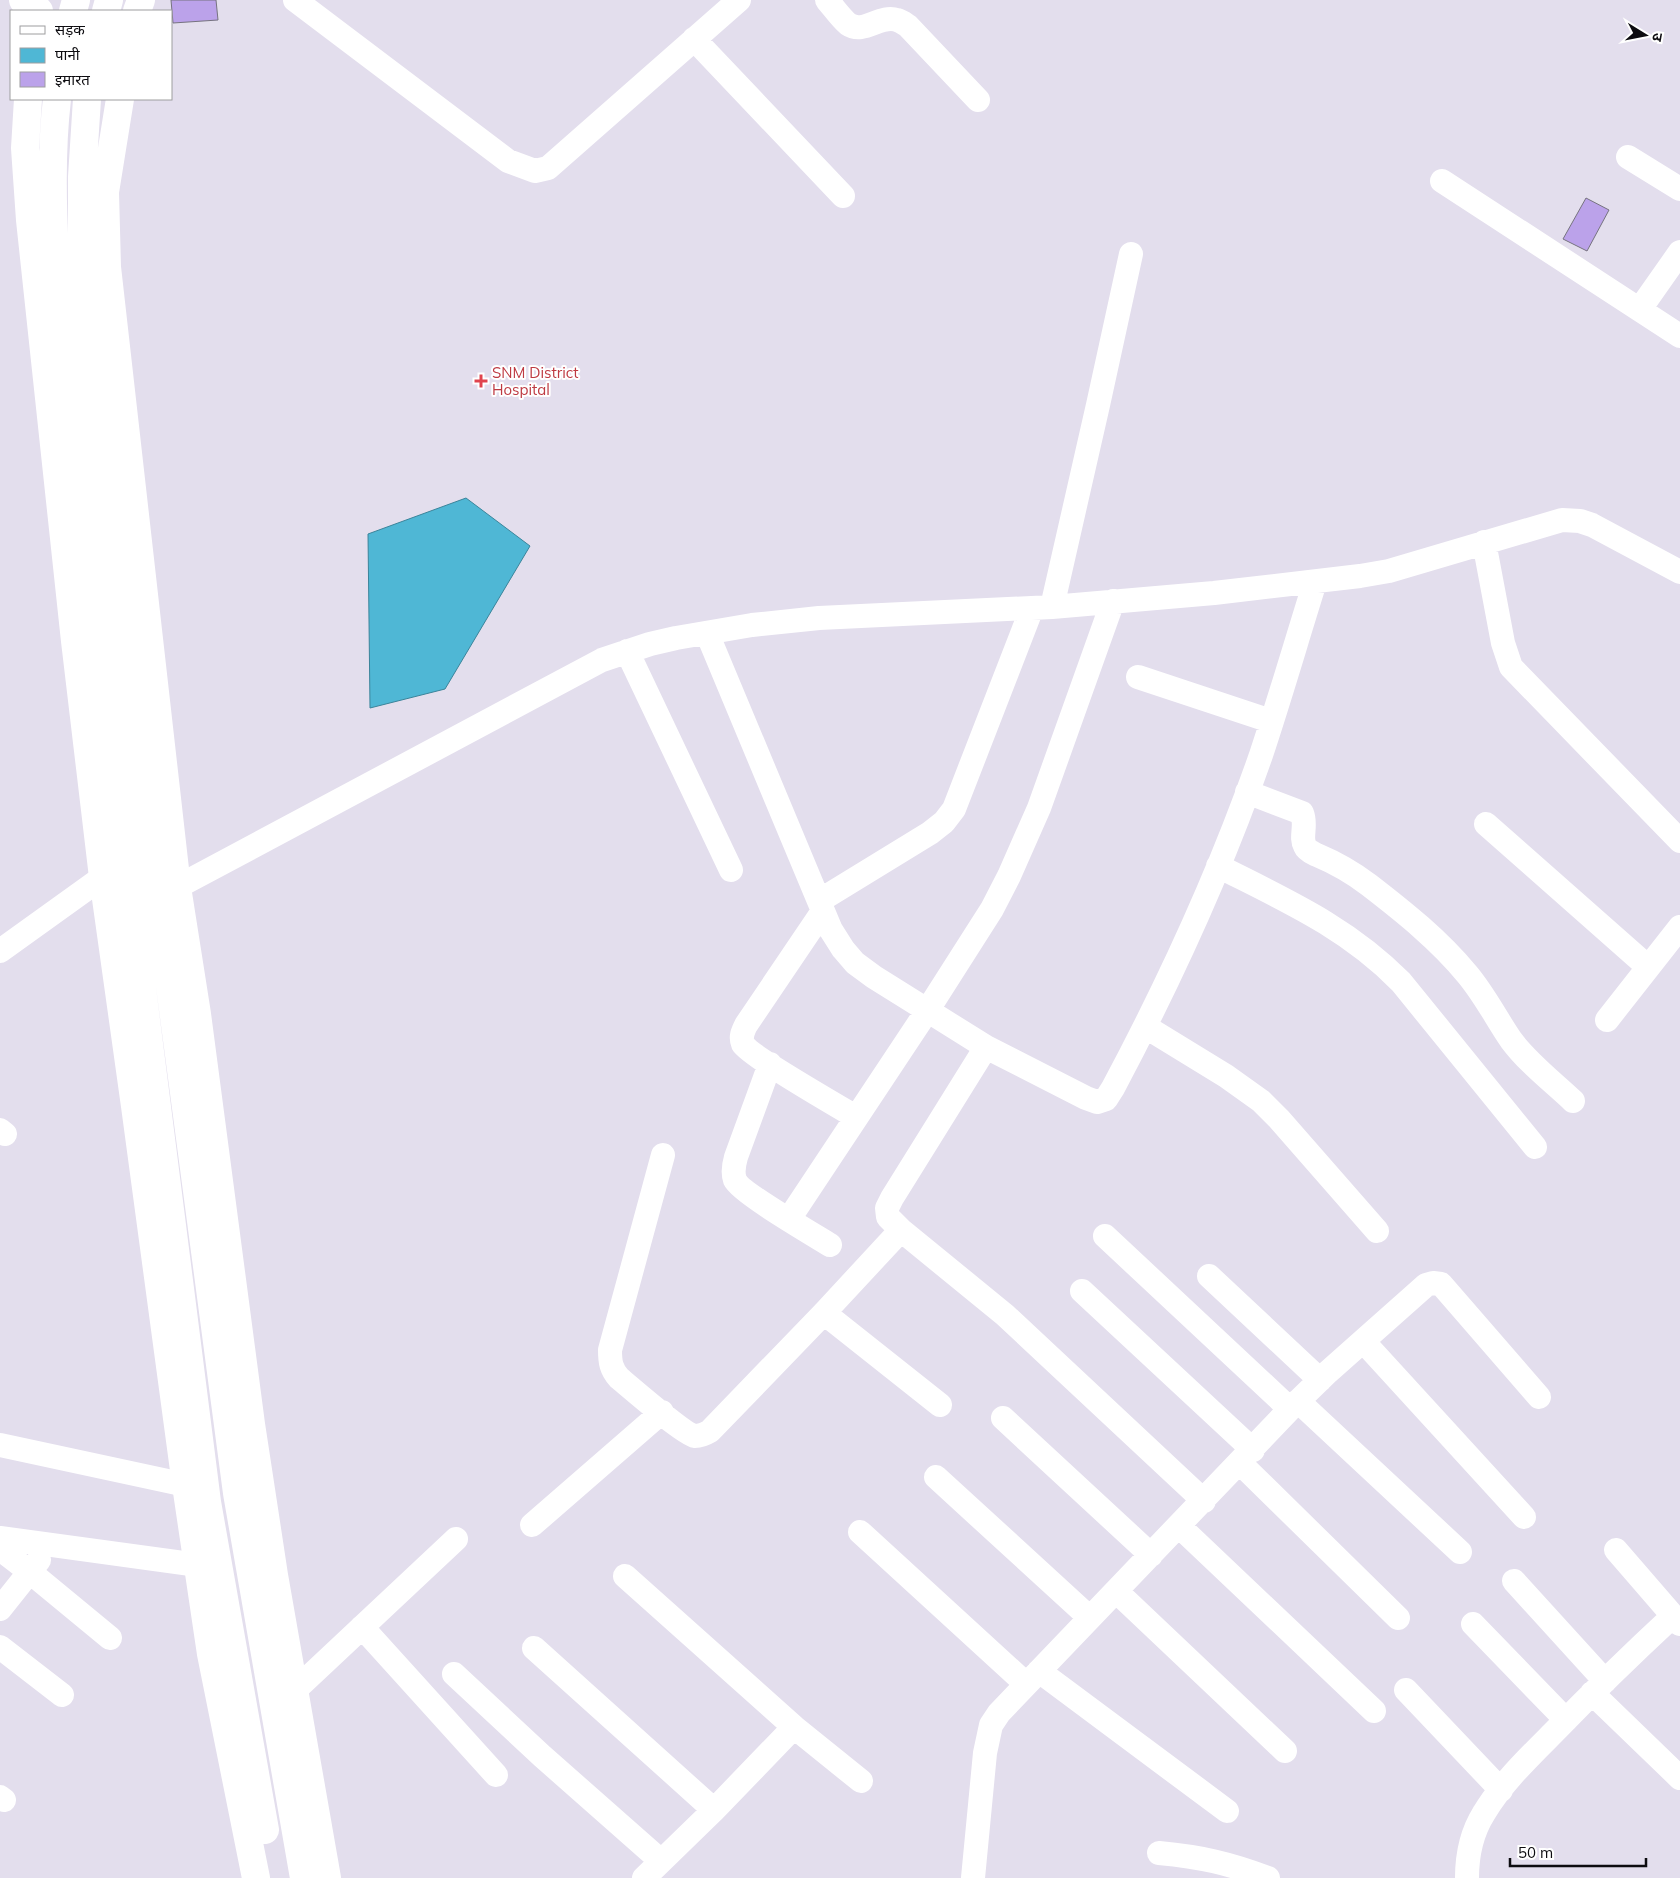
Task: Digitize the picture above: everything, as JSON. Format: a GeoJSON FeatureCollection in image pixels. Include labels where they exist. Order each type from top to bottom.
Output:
{"type":"FeatureCollection","features":[{"type":"Feature","properties":{"kind":"main road"},"geometry":{"type":"LineString","coordinates":[[28,100],[25,148],[30,220],[74,631],[103,877],[198,1565],[212,1654],[256,1878]]}},
{"type":"Feature","properties":{"kind":"main road"},"geometry":{"type":"LineString","coordinates":[[57,100],[54,125],[52,194],[55,253],[127,870],[208,1502],[274,1878]]}},
{"type":"Feature","properties":{"kind":"main road"},"geometry":{"type":"LineString","coordinates":[[87,100],[82,177],[82,272],[152,848],[237,1493],[304,1878]]}},
{"type":"Feature","properties":{"kind":"main road"},"geometry":{"type":"LineString","coordinates":[[120,100],[105,192],[107,267],[177,887],[198,1024],[251,1424],[274,1575],[327,1878]]}},
{"type":"Feature","properties":{"kind":"street"},"geometry":{"type":"LineString","coordinates":[[295,0],[508,161],[535,171],[548,168],[739,0]]}},
{"type":"Feature","properties":{"kind":"street"},"geometry":{"type":"LineString","coordinates":[[827,0],[841,17],[857,28],[888,19],[898,20],[908,26],[978,100]]}},
{"type":"Feature","properties":{"kind":"street"},"geometry":{"type":"LineString","coordinates":[[694,39],[843,196]]}},
{"type":"Feature","properties":{"kind":"street"},"geometry":{"type":"LineString","coordinates":[[1628,157],[1680,189]]}},
{"type":"Feature","properties":{"kind":"street"},"geometry":{"type":"LineString","coordinates":[[1442,181],[1680,336]]}},
{"type":"Feature","properties":{"kind":"street"},"geometry":{"type":"LineString","coordinates":[[1640,309],[1680,252]]}},
{"type":"Feature","properties":{"kind":"street"},"geometry":{"type":"LineString","coordinates":[[856,1117],[747,1048],[743,1044],[742,1035],[746,1025],[821,906],[930,833],[944,822],[954,809],[1042,607],[1098,405],[1131,254]]}},
{"type":"Feature","properties":{"kind":"street"},"geometry":{"type":"LineString","coordinates":[[177,887],[594,664],[627,651],[676,638],[752,625],[818,618],[1113,602],[1315,582],[1388,571],[1562,520],[1580,521],[1604,530],[1680,572]]}},
{"type":"Feature","properties":{"kind":"street"},"geometry":{"type":"LineString","coordinates":[[1484,542],[1503,643],[1511,667],[1680,841]]}},
{"type":"Feature","properties":{"kind":"street"},"geometry":{"type":"LineString","coordinates":[[707,634],[831,930],[843,949],[855,963],[874,977],[986,1047],[1097,1102],[1106,1099],[1113,1088],[1146,1027],[1190,935],[1247,792],[1315,582]]}},
{"type":"Feature","properties":{"kind":"street"},"geometry":{"type":"LineString","coordinates":[[789,1219],[927,1011],[992,909],[1024,844],[1039,808],[1113,602]]}},
{"type":"Feature","properties":{"kind":"street"},"geometry":{"type":"LineString","coordinates":[[627,651],[731,870]]}},
{"type":"Feature","properties":{"kind":"street"},"geometry":{"type":"LineString","coordinates":[[1138,677],[1271,721]]}},
{"type":"Feature","properties":{"kind":"street"},"geometry":{"type":"LineString","coordinates":[[1247,792],[1302,813],[1305,821],[1303,841],[1305,847],[1311,852],[1355,874],[1432,936],[1467,974],[1484,996],[1511,1040],[1521,1052],[1573,1101]]}},
{"type":"Feature","properties":{"kind":"street"},"geometry":{"type":"LineString","coordinates":[[1486,824],[1648,967]]}},
{"type":"Feature","properties":{"kind":"street"},"geometry":{"type":"LineString","coordinates":[[1218,866],[1310,912],[1342,932],[1384,964],[1401,982],[1535,1147]]}},
{"type":"Feature","properties":{"kind":"street"},"geometry":{"type":"LineString","coordinates":[[0,951],[103,877]]}},
{"type":"Feature","properties":{"kind":"street"},"geometry":{"type":"LineString","coordinates":[[1607,1020],[1680,927]]}},
{"type":"Feature","properties":{"kind":"street"},"geometry":{"type":"LineString","coordinates":[[1146,1027],[1226,1076],[1261,1101],[1378,1231]]}},
{"type":"Feature","properties":{"kind":"street"},"geometry":{"type":"LineString","coordinates":[[986,1047],[892,1198],[888,1208],[888,1217],[901,1230],[1005,1315],[1204,1500]]}},
{"type":"Feature","properties":{"kind":"street"},"geometry":{"type":"LineString","coordinates":[[770,1064],[736,1157],[733,1169],[734,1179],[746,1192],[830,1245]]}},
{"type":"Feature","properties":{"kind":"street"},"geometry":{"type":"LineString","coordinates":[[663,1154],[610,1350],[610,1362],[613,1372],[619,1378],[688,1433],[696,1436],[704,1435],[710,1430],[824,1313],[901,1230]]}},
{"type":"Feature","properties":{"kind":"street"},"geometry":{"type":"LineString","coordinates":[[1105,1236],[1460,1552]]}},
{"type":"Feature","properties":{"kind":"street"},"geometry":{"type":"LineString","coordinates":[[1209,1276],[1320,1380]]}},
{"type":"Feature","properties":{"kind":"street"},"geometry":{"type":"LineString","coordinates":[[974,1878],[987,1737],[999,1713],[1294,1405],[1426,1285],[1441,1284],[1539,1397]]}},
{"type":"Feature","properties":{"kind":"street"},"geometry":{"type":"LineString","coordinates":[[1082,1291],[1246,1456],[1398,1618]]}},
{"type":"Feature","properties":{"kind":"street"},"geometry":{"type":"LineString","coordinates":[[824,1313],[940,1405]]}},
{"type":"Feature","properties":{"kind":"street"},"geometry":{"type":"LineString","coordinates":[[1363,1341],[1524,1518]]}},
{"type":"Feature","properties":{"kind":"street"},"geometry":{"type":"LineString","coordinates":[[532,1525],[662,1412]]}},
{"type":"Feature","properties":{"kind":"street"},"geometry":{"type":"LineString","coordinates":[[1003,1418],[1151,1555]]}},
{"type":"Feature","properties":{"kind":"street"},"geometry":{"type":"LineString","coordinates":[[0,1445],[186,1485]]}},
{"type":"Feature","properties":{"kind":"street"},"geometry":{"type":"LineString","coordinates":[[936,1478],[1090,1618]]}},
{"type":"Feature","properties":{"kind":"street"},"geometry":{"type":"LineString","coordinates":[[1179,1526],[1374,1711]]}},
{"type":"Feature","properties":{"kind":"street"},"geometry":{"type":"LineString","coordinates":[[860,1532],[1033,1677],[1227,1811]]}},
{"type":"Feature","properties":{"kind":"street"},"geometry":{"type":"LineString","coordinates":[[0,1538],[198,1565]]}},
{"type":"Feature","properties":{"kind":"street"},"geometry":{"type":"LineString","coordinates":[[294,1691],[456,1539]]}},
{"type":"Feature","properties":{"kind":"street"},"geometry":{"type":"LineString","coordinates":[[0,1609],[51,1545]]}},
{"type":"Feature","properties":{"kind":"street"},"geometry":{"type":"LineString","coordinates":[[0,1549],[110,1638]]}},
{"type":"Feature","properties":{"kind":"street"},"geometry":{"type":"LineString","coordinates":[[1467,1878],[1467,1862],[1473,1834],[1484,1813],[1501,1790],[1532,1754],[1598,1687],[1676,1620],[1616,1550]]}},
{"type":"Feature","properties":{"kind":"street"},"geometry":{"type":"LineString","coordinates":[[625,1576],[794,1727],[861,1781]]}},
{"type":"Feature","properties":{"kind":"street"},"geometry":{"type":"LineString","coordinates":[[1514,1581],[1598,1687],[1680,1778]]}},
{"type":"Feature","properties":{"kind":"street"},"geometry":{"type":"LineString","coordinates":[[1116,1591],[1285,1751]]}},
{"type":"Feature","properties":{"kind":"street"},"geometry":{"type":"LineString","coordinates":[[1473,1624],[1566,1720]]}},
{"type":"Feature","properties":{"kind":"street"},"geometry":{"type":"LineString","coordinates":[[362,1627],[496,1775]]}},
{"type":"Feature","properties":{"kind":"street"},"geometry":{"type":"LineString","coordinates":[[0,1647],[62,1696]]}},
{"type":"Feature","properties":{"kind":"street"},"geometry":{"type":"LineString","coordinates":[[534,1648],[714,1810]]}},
{"type":"Feature","properties":{"kind":"street"},"geometry":{"type":"LineString","coordinates":[[454,1674],[542,1756],[661,1861]]}},
{"type":"Feature","properties":{"kind":"street"},"geometry":{"type":"LineString","coordinates":[[1406,1690],[1501,1790]]}},
{"type":"Feature","properties":{"kind":"street"},"geometry":{"type":"LineString","coordinates":[[644,1878],[714,1810],[794,1727]]}},
{"type":"Feature","properties":{"kind":"street"},"geometry":{"type":"LineString","coordinates":[[1159,1853],[1196,1868],[1236,1866],[1268,1878]]}},
{"type":"Feature","properties":{"kind":"water"},"geometry":{"type":"Polygon","coordinates":[[[466,498],[530,546],[445,689],[370,708],[368,534],[466,498]]]}},
{"type":"Feature","properties":{"kind":"building"},"geometry":{"type":"Polygon","coordinates":[[[171,0],[216,0],[218,20],[173,23],[171,0]]]}},
{"type":"Feature","properties":{"kind":"building"},"geometry":{"type":"Polygon","coordinates":[[[1586,198],[1609,210],[1587,251],[1563,239],[1586,198]]]}},
{"type":"Feature","properties":{"kind":"place","name":"SNM District Hospital"},"geometry":{"type":"Point","coordinates":[481,381]}}]}
